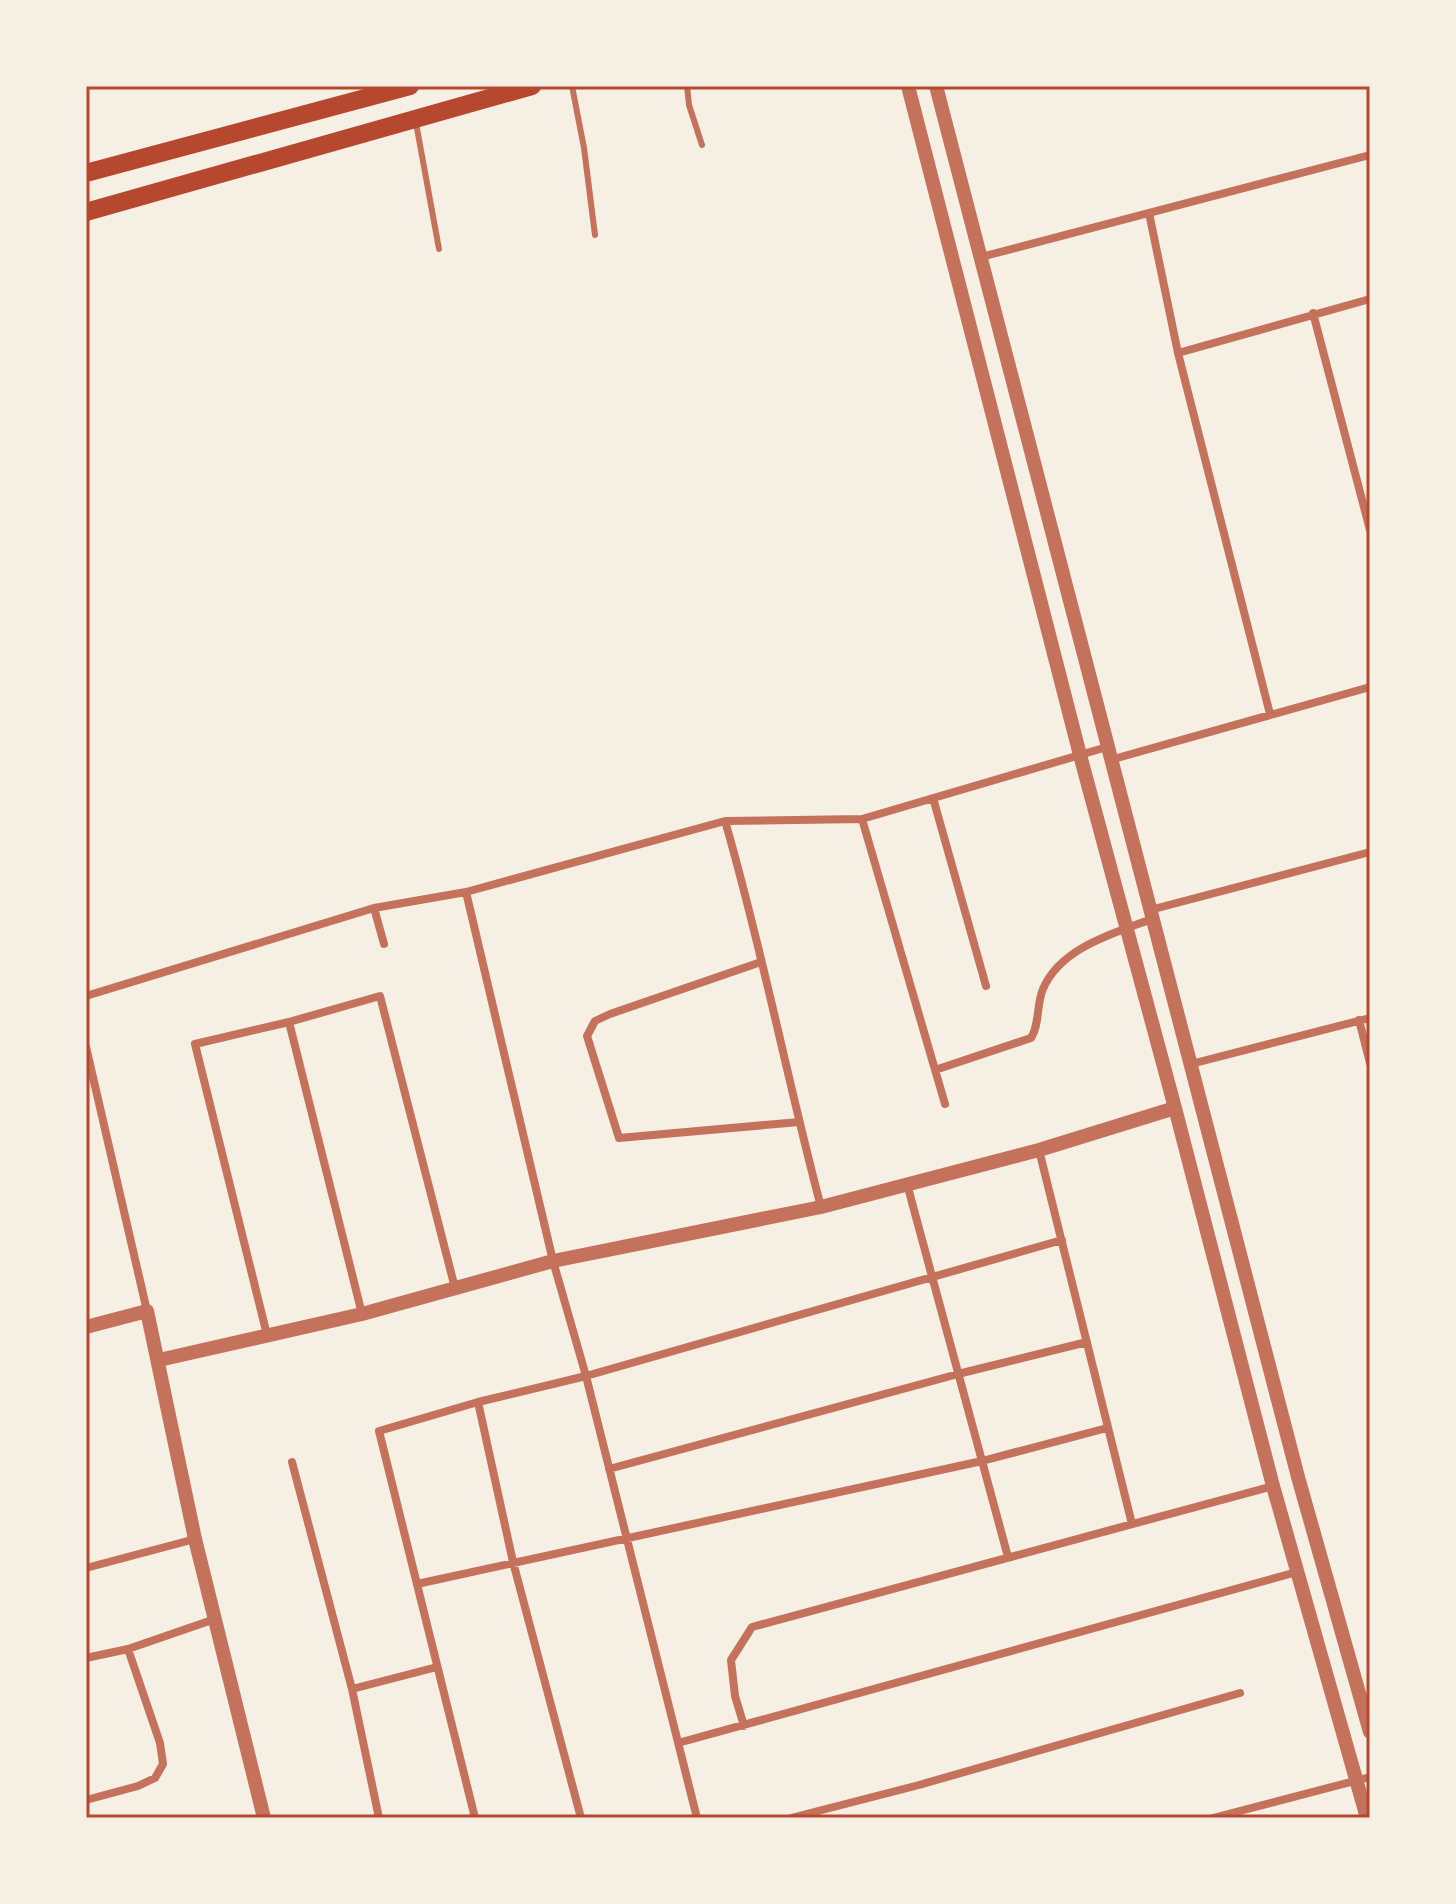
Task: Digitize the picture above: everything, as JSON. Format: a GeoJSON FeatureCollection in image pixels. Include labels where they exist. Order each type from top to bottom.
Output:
{"type":"FeatureCollection","features":[{"type":"Feature","properties":{"kind":"highway"},"geometry":{"type":"LineString","coordinates":[[86,173],[410,86]]}},
{"type":"Feature","properties":{"kind":"highway"},"geometry":{"type":"LineString","coordinates":[[86,212],[532,86]]}},
{"type":"Feature","properties":{"kind":"street"},"geometry":{"type":"LineString","coordinates":[[908,86],[1273,1486],[1363,1779],[1367,1818]]}},
{"type":"Feature","properties":{"kind":"street"},"geometry":{"type":"LineString","coordinates":[[936,86],[1108,754],[1364,1689],[1370,1732]]}},
{"type":"Feature","properties":{"kind":"street"},"geometry":{"type":"LineString","coordinates":[[981,257],[1370,155]]}},
{"type":"Feature","properties":{"kind":"street"},"geometry":{"type":"LineString","coordinates":[[1149,213],[1178,353],[1270,714]]}},
{"type":"Feature","properties":{"kind":"street"},"geometry":{"type":"LineString","coordinates":[[1178,353],[1370,299]]}},
{"type":"Feature","properties":{"kind":"street"},"geometry":{"type":"LineString","coordinates":[[1313,313],[1370,530]]}},
{"type":"Feature","properties":{"kind":"street"},"geometry":{"type":"LineString","coordinates":[[1055,657],[1082,650]]}},
{"type":"Feature","properties":{"kind":"street"},"geometry":{"type":"LineString","coordinates":[[86,996],[374,908],[466,892],[725,821],[862,819],[1080,755],[1108,754],[1370,687]]}},
{"type":"Feature","properties":{"kind":"street"},"geometry":{"type":"LineString","coordinates":[[933,798],[986,986]]}},
{"type":"Feature","properties":{"kind":"street"},"geometry":{"type":"LineString","coordinates":[[862,819],[945,1104]]}},
{"type":"Feature","properties":{"kind":"street"},"geometry":{"type":"LineString","coordinates":[[725,821],[750,907],[821,1207]]}},
{"type":"Feature","properties":{"kind":"street"},"geometry":{"type":"LineString","coordinates":[[935,1070],[1031,1038],[1043,989],[1057,969],[1075,952],[1151,914],[1370,852]]}},
{"type":"Feature","properties":{"kind":"street"},"geometry":{"type":"LineString","coordinates":[[466,892],[553,1261],[586,1376],[697,1818]]}},
{"type":"Feature","properties":{"kind":"street"},"geometry":{"type":"LineString","coordinates":[[374,908],[384,944]]}},
{"type":"Feature","properties":{"kind":"street"},"geometry":{"type":"LineString","coordinates":[[761,962],[610,1014],[595,1021],[587,1036],[619,1138],[799,1122]]}},
{"type":"Feature","properties":{"kind":"street"},"geometry":{"type":"LineString","coordinates":[[267,1335],[195,1044],[380,996],[455,1288]]}},
{"type":"Feature","properties":{"kind":"street"},"geometry":{"type":"LineString","coordinates":[[1191,1064],[1370,1018]]}},
{"type":"Feature","properties":{"kind":"street"},"geometry":{"type":"LineString","coordinates":[[1359,1020],[1370,1063]]}},
{"type":"Feature","properties":{"kind":"street"},"geometry":{"type":"LineString","coordinates":[[289,1022],[362,1314]]}},
{"type":"Feature","properties":{"kind":"street"},"geometry":{"type":"LineString","coordinates":[[86,1047],[159,1360],[195,1539],[264,1818]]}},
{"type":"Feature","properties":{"kind":"street"},"geometry":{"type":"LineString","coordinates":[[159,1360],[362,1314],[553,1261],[821,1207],[1039,1150],[1175,1108]]}},
{"type":"Feature","properties":{"kind":"street"},"geometry":{"type":"LineString","coordinates":[[1039,1150],[1132,1524]]}},
{"type":"Feature","properties":{"kind":"street"},"geometry":{"type":"LineString","coordinates":[[907,1184],[1008,1557]]}},
{"type":"Feature","properties":{"kind":"street"},"geometry":{"type":"LineString","coordinates":[[475,1818],[379,1431],[478,1402],[586,1376],[1062,1240]]}},
{"type":"Feature","properties":{"kind":"street"},"geometry":{"type":"LineString","coordinates":[[86,1327],[147,1311]]}},
{"type":"Feature","properties":{"kind":"street"},"geometry":{"type":"LineString","coordinates":[[609,1469],[1087,1342]]}},
{"type":"Feature","properties":{"kind":"street"},"geometry":{"type":"LineString","coordinates":[[478,1402],[513,1562],[581,1818]]}},
{"type":"Feature","properties":{"kind":"street"},"geometry":{"type":"LineString","coordinates":[[417,1584],[982,1461],[1107,1428]]}},
{"type":"Feature","properties":{"kind":"street"},"geometry":{"type":"LineString","coordinates":[[292,1462],[352,1689],[379,1818]]}},
{"type":"Feature","properties":{"kind":"street"},"geometry":{"type":"LineString","coordinates":[[744,1726],[735,1696],[731,1660],[752,1627],[1273,1486]]}},
{"type":"Feature","properties":{"kind":"street"},"geometry":{"type":"LineString","coordinates":[[86,1568],[195,1539]]}},
{"type":"Feature","properties":{"kind":"street"},"geometry":{"type":"LineString","coordinates":[[678,1743],[1297,1572]]}},
{"type":"Feature","properties":{"kind":"street"},"geometry":{"type":"LineString","coordinates":[[86,1658],[128,1649],[215,1619]]}},
{"type":"Feature","properties":{"kind":"street"},"geometry":{"type":"LineString","coordinates":[[86,1800],[138,1786],[155,1778],[163,1764],[160,1743],[128,1649]]}},
{"type":"Feature","properties":{"kind":"street"},"geometry":{"type":"LineString","coordinates":[[352,1689],[437,1667]]}},
{"type":"Feature","properties":{"kind":"street"},"geometry":{"type":"LineString","coordinates":[[791,1818],[919,1785],[1240,1693]]}},
{"type":"Feature","properties":{"kind":"street"},"geometry":{"type":"LineString","coordinates":[[1213,1818],[1246,1814],[1363,1779]]}},
{"type":"Feature","properties":{"kind":"lane"},"geometry":{"type":"LineString","coordinates":[[572,86],[584,148],[595,235]]}},
{"type":"Feature","properties":{"kind":"lane"},"geometry":{"type":"LineString","coordinates":[[687,86],[689,105],[702,145]]}},
{"type":"Feature","properties":{"kind":"lane"},"geometry":{"type":"LineString","coordinates":[[415,118],[439,249]]}}]}
